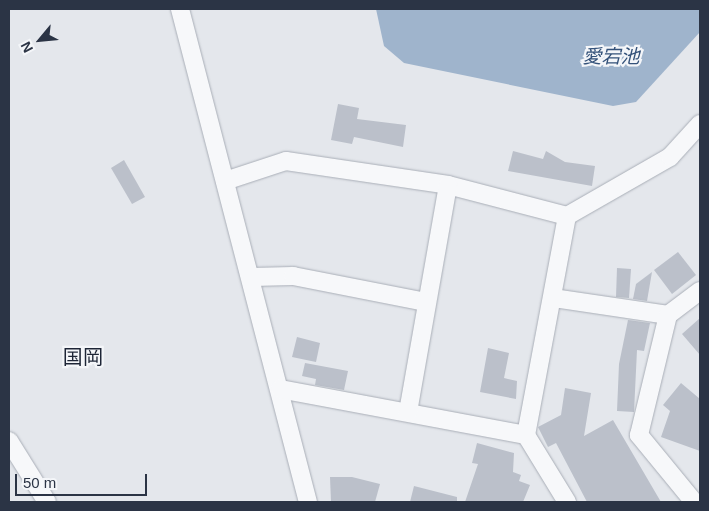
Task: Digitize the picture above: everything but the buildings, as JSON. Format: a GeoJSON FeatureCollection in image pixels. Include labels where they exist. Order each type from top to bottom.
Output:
{"type":"FeatureCollection","features":[{"type":"Feature","properties":{"kind":"street"},"geometry":{"type":"LineString","coordinates":[[180,9],[252,277],[306,501]]}},
{"type":"Feature","properties":{"kind":"street"},"geometry":{"type":"LineString","coordinates":[[225,181],[286,161],[448,185],[567,216],[670,157],[700,124]]}},
{"type":"Feature","properties":{"kind":"street"},"geometry":{"type":"LineString","coordinates":[[408,412],[448,185]]}},
{"type":"Feature","properties":{"kind":"street"},"geometry":{"type":"LineString","coordinates":[[566,502],[526,435],[567,216]]}},
{"type":"Feature","properties":{"kind":"street"},"geometry":{"type":"LineString","coordinates":[[252,277],[293,276],[426,302]]}},
{"type":"Feature","properties":{"kind":"street"},"geometry":{"type":"LineString","coordinates":[[694,502],[639,435],[668,315],[700,291]]}},
{"type":"Feature","properties":{"kind":"street"},"geometry":{"type":"LineString","coordinates":[[553,298],[668,315]]}},
{"type":"Feature","properties":{"kind":"street"},"geometry":{"type":"LineString","coordinates":[[280,389],[526,435]]}},
{"type":"Feature","properties":{"kind":"street"},"geometry":{"type":"LineString","coordinates":[[9,441],[47,502]]}},
{"type":"Feature","properties":{"kind":"water","name":"愛宕池"},"geometry":{"type":"Polygon","coordinates":[[[376,9],[700,9],[700,32],[636,102],[613,106],[404,63],[384,46],[376,9]]]}},
{"type":"Feature","properties":{"kind":"district","name":"国岡"},"geometry":{"type":"Point","coordinates":[83,357]}}]}
